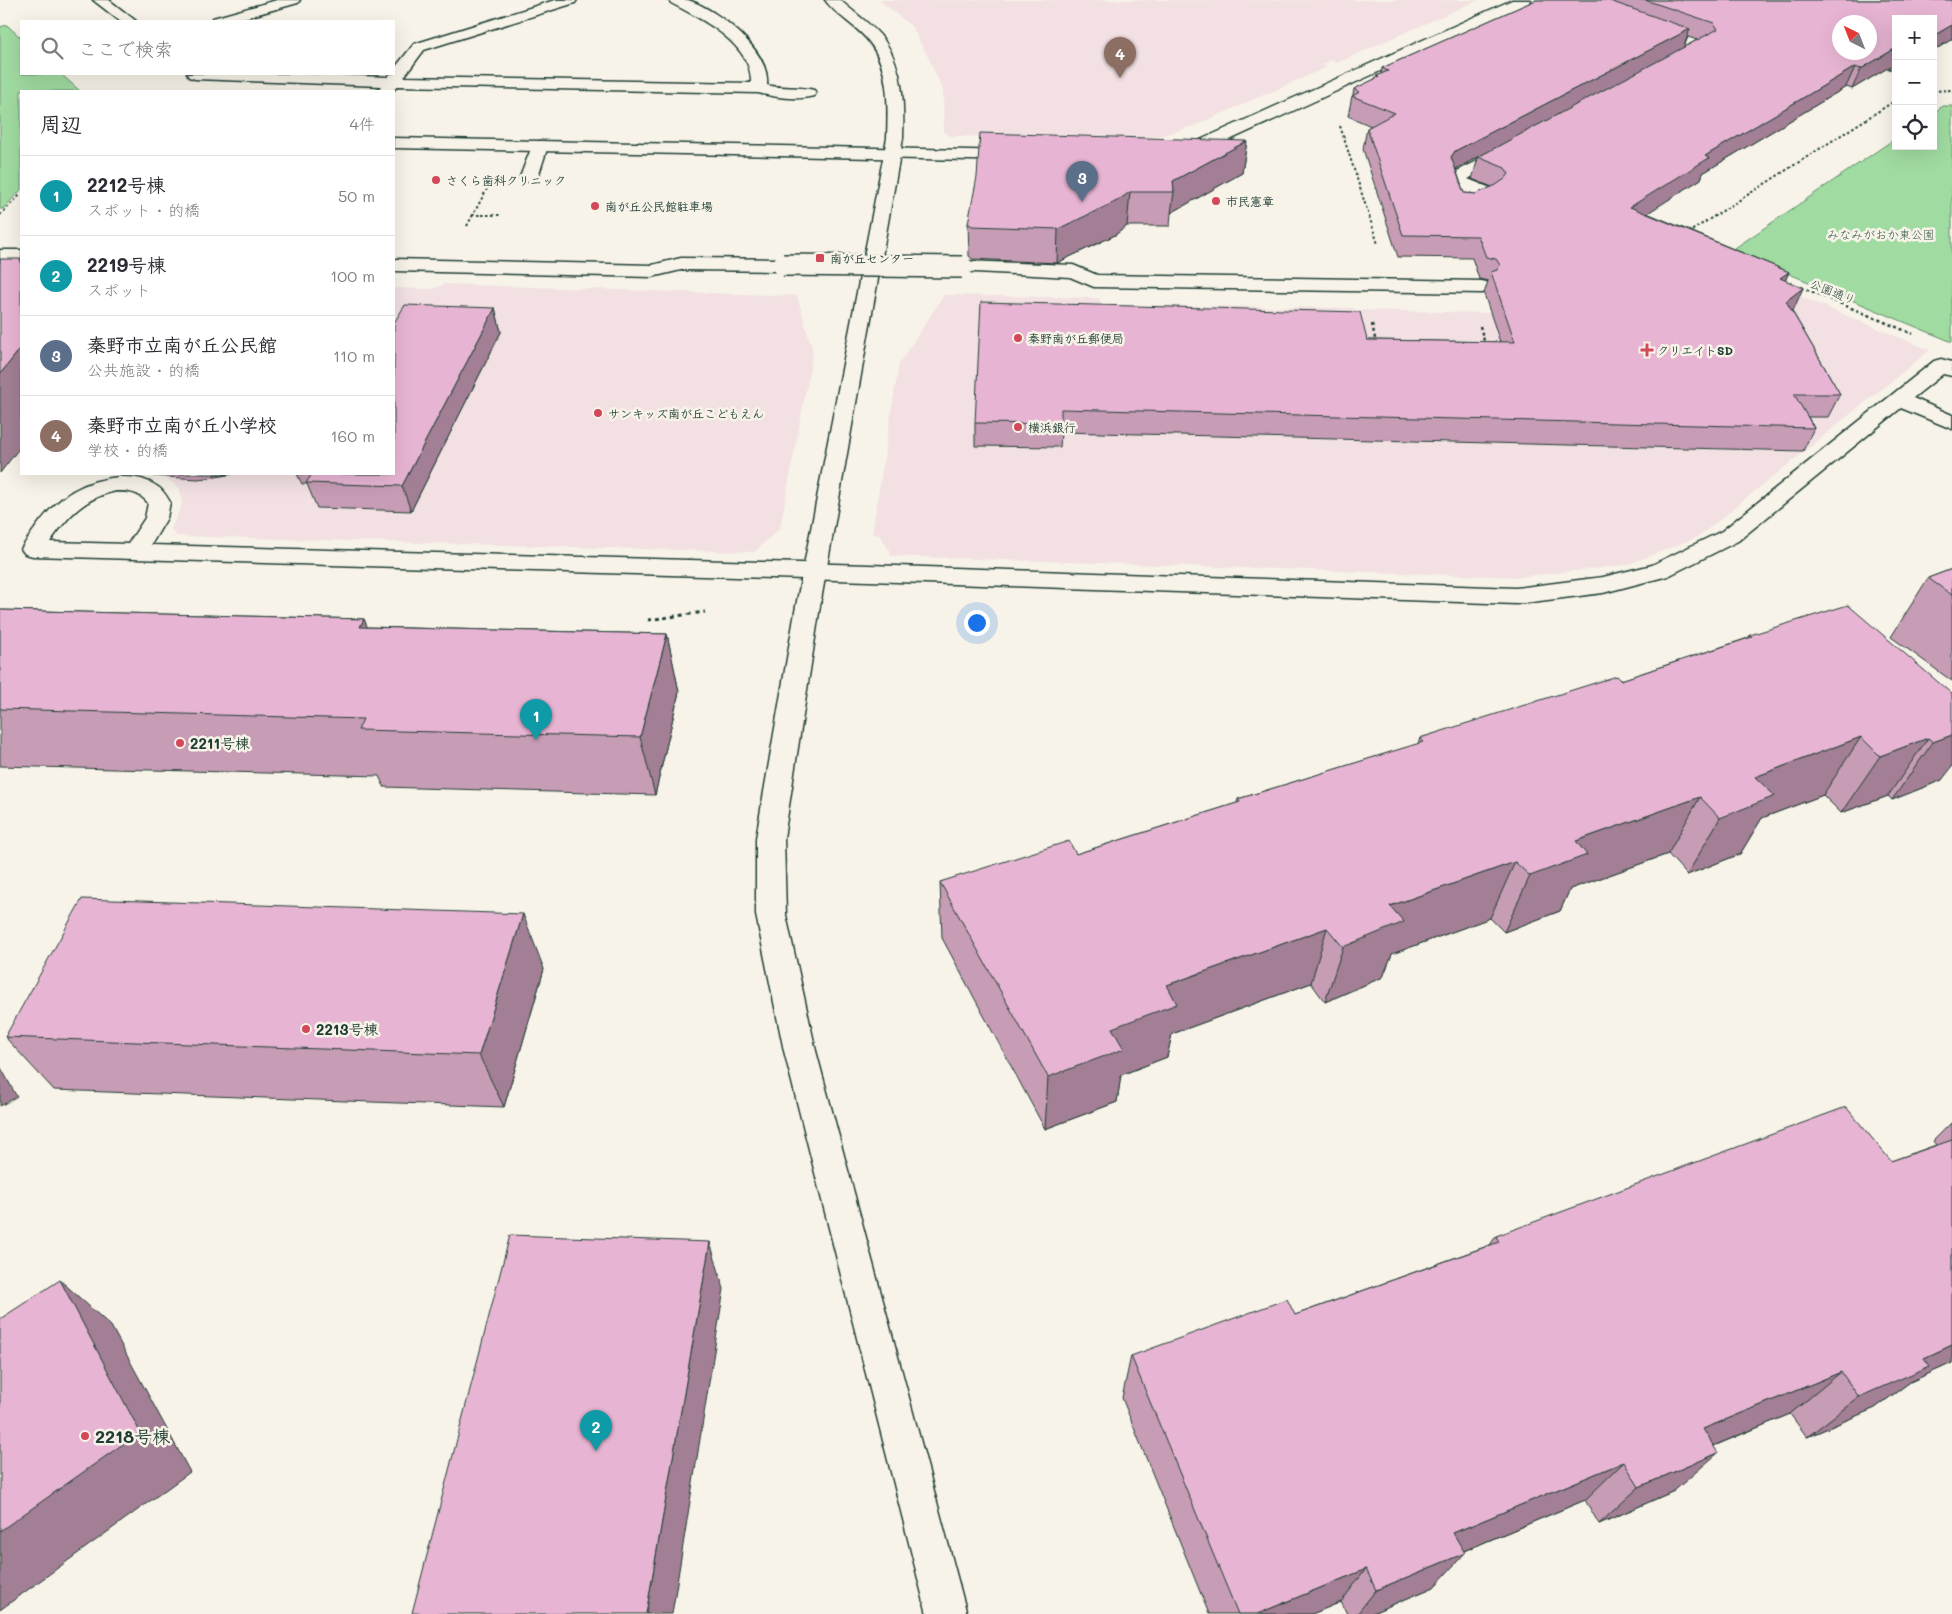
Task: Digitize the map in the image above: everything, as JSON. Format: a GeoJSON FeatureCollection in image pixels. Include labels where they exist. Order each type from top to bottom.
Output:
{"type":"FeatureCollection","features":[{"type":"Feature","properties":{"kind":"street"},"geometry":{"type":"LineString","coordinates":[[100,0],[128,20]]}},
{"type":"Feature","properties":{"kind":"street"},"geometry":{"type":"LineString","coordinates":[[222,20],[293,0]]}},
{"type":"Feature","properties":{"kind":"street"},"geometry":{"type":"LineString","coordinates":[[388,86],[419,47],[570,0]]}},
{"type":"Feature","properties":{"kind":"street"},"geometry":{"type":"LineString","coordinates":[[676,0],[713,18],[737,36],[761,77],[758,88]]}},
{"type":"Feature","properties":{"kind":"street"},"geometry":{"type":"LineString","coordinates":[[832,0],[877,40],[892,72],[896,110],[893,154],[808,606],[770,838],[771,915],[800,1050],[947,1614]]}},
{"type":"Feature","properties":{"kind":"street"},"geometry":{"type":"LineString","coordinates":[[1168,156],[1195,149],[1524,0]]}},
{"type":"Feature","properties":{"kind":"street"},"geometry":{"type":"LineString","coordinates":[[211,75],[388,86],[758,88],[780,92],[808,93]]}},
{"type":"Feature","properties":{"kind":"street"},"geometry":{"type":"LineString","coordinates":[[395,143],[1028,156]]}},
{"type":"Feature","properties":{"kind":"street"},"geometry":{"type":"LineString","coordinates":[[1458,181],[1457,178],[1518,145]]}},
{"type":"Feature","properties":{"kind":"street"},"geometry":{"type":"LineString","coordinates":[[529,178],[540,146]]}},
{"type":"Feature","properties":{"kind":"street"},"geometry":{"type":"LineString","coordinates":[[0,256],[20,256]]}},
{"type":"Feature","properties":{"kind":"street"},"geometry":{"type":"LineString","coordinates":[[0,269],[20,262]]}},
{"type":"Feature","properties":{"kind":"street"},"geometry":{"type":"LineString","coordinates":[[395,265],[652,271],[681,264],[962,267],[1073,271],[1094,281],[1475,287]]}},
{"type":"Feature","properties":{"kind":"street"},"geometry":{"type":"LineString","coordinates":[[652,271],[668,286]]}},
{"type":"Feature","properties":{"kind":"street"},"geometry":{"type":"LineString","coordinates":[[135,551],[156,518],[159,502],[150,491],[134,484],[109,486],[81,496],[64,508],[33,549],[816,571],[1516,596],[1603,585],[1660,571],[1730,536],[1941,365],[1952,370]]}},
{"type":"Feature","properties":{"kind":"street"},"geometry":{"type":"LineString","coordinates":[[1899,400],[1952,423]]}},
{"type":"Feature","properties":{"kind":"path"},"geometry":{"type":"LineString","coordinates":[[1882,65],[1892,70]]}},
{"type":"Feature","properties":{"kind":"path"},"geometry":{"type":"LineString","coordinates":[[1937,91],[1952,90]]}},
{"type":"Feature","properties":{"kind":"path"},"geometry":{"type":"LineString","coordinates":[[1680,238],[1892,103]]}},
{"type":"Feature","properties":{"kind":"path"},"geometry":{"type":"LineString","coordinates":[[1338,119],[1391,286]]}},
{"type":"Feature","properties":{"kind":"path"},"geometry":{"type":"LineString","coordinates":[[445,266],[491,181]]}},
{"type":"Feature","properties":{"kind":"path"},"geometry":{"type":"LineString","coordinates":[[3,212],[20,195]]}},
{"type":"Feature","properties":{"kind":"path"},"geometry":{"type":"LineString","coordinates":[[472,215],[500,215]]}},
{"type":"Feature","properties":{"kind":"path"},"geometry":{"type":"LineString","coordinates":[[1364,285],[1377,349]]}},
{"type":"Feature","properties":{"kind":"path","name":"公園通り"},"geometry":{"type":"LineString","coordinates":[[1797,286],[1916,335]]}},
{"type":"Feature","properties":{"kind":"path"},"geometry":{"type":"LineString","coordinates":[[1475,287],[1487,351]]}},
{"type":"Feature","properties":{"kind":"shaded area"},"geometry":{"type":"Polygon","coordinates":[[[879,0],[1478,0],[1337,63],[1331,60],[1322,65],[1327,67],[1196,125],[1160,136],[1124,139],[951,136],[944,132],[943,90],[929,59],[912,27],[879,0]]]}},
{"type":"Feature","properties":{"kind":"shaded area"},"geometry":{"type":"Polygon","coordinates":[[[1711,260],[1930,350],[1698,537],[1626,565],[1518,577],[890,556],[891,553],[880,535],[872,534],[899,364],[944,295],[1099,298],[1101,305],[1354,308],[1355,310],[1625,316],[1711,260]]]}},
{"type":"Feature","properties":{"kind":"shaded area","name":"サンキッズ南が丘こどもえん"},"geometry":{"type":"Polygon","coordinates":[[[444,284],[797,296],[813,352],[780,528],[754,552],[177,536],[171,529],[182,505],[180,489],[165,477],[158,475],[395,475],[395,288],[432,289],[444,284]]]}},
{"type":"Feature","properties":{"kind":"green space"},"geometry":{"type":"Polygon","coordinates":[[[7,25],[20,37],[20,75],[62,75],[79,90],[20,90],[20,191],[3,209],[0,209],[0,27],[7,25]]]}},
{"type":"Feature","properties":{"kind":"green space","name":"みなみがおか東公園"},"geometry":{"type":"Polygon","coordinates":[[[1943,106],[1952,106],[1952,342],[1732,250],[1892,141],[1892,150],[1937,150],[1937,110],[1943,106]]]}},
{"type":"Feature","properties":{"kind":"building"},"geometry":{"type":"Polygon","coordinates":[[[1536,0],[1607,0],[1690,29],[1455,151],[1451,157],[1464,193],[1476,194],[1496,185],[1509,174],[1505,168],[1478,157],[1718,29],[1714,23],[1645,0],[1952,0],[1952,25],[1937,34],[1937,15],[1892,15],[1892,50],[1877,59],[1877,15],[1832,15],[1832,60],[1876,60],[1861,69],[1855,67],[1705,156],[1709,158],[1630,207],[1789,272],[1780,278],[1803,288],[1786,301],[1840,394],[1794,394],[1814,428],[1061,409],[1061,424],[975,423],[981,302],[1360,312],[1367,340],[1515,342],[1491,272],[1497,270],[1500,265],[1496,259],[1486,257],[1478,236],[1403,235],[1367,128],[1395,113],[1352,96],[1360,92],[1354,89],[1388,71],[1382,68],[1536,0]]]}},
{"type":"Feature","properties":{"kind":"building"},"geometry":{"type":"Polygon","coordinates":[[[980,133],[1247,141],[1173,181],[1174,192],[1130,192],[1117,201],[1058,229],[972,226],[968,223],[977,177],[980,133]]]}},
{"type":"Feature","properties":{"kind":"building"},"geometry":{"type":"Polygon","coordinates":[[[0,259],[20,259],[20,349],[0,374],[0,259]]]}},
{"type":"Feature","properties":{"kind":"building"},"geometry":{"type":"Polygon","coordinates":[[[405,305],[495,308],[402,486],[306,483],[311,475],[395,475],[395,321],[405,305]]]}},
{"type":"Feature","properties":{"kind":"building"},"geometry":{"type":"Polygon","coordinates":[[[1952,569],[1952,595],[1928,578],[1952,569]]]}},
{"type":"Feature","properties":{"kind":"building"},"geometry":{"type":"Polygon","coordinates":[[[1848,605],[1952,694],[1952,735],[1933,742],[1928,738],[1880,756],[1861,737],[1755,777],[1775,796],[1720,818],[1700,797],[1576,841],[1587,855],[1530,876],[1515,862],[1390,906],[1404,922],[1343,947],[1327,928],[1167,985],[1177,1004],[1112,1028],[1124,1049],[1048,1077],[940,882],[1069,841],[1076,854],[1240,802],[1238,799],[1423,742],[1420,738],[1617,676],[1621,680],[1752,637],[1750,635],[1848,605]]]}},
{"type":"Feature","properties":{"kind":"building"},"geometry":{"type":"Polygon","coordinates":[[[0,610],[364,619],[360,627],[667,634],[640,737],[358,730],[363,719],[0,709],[0,610]]]}},
{"type":"Feature","properties":{"kind":"building"},"geometry":{"type":"Polygon","coordinates":[[[82,899],[523,914],[479,1055],[5,1037],[82,899]]]}},
{"type":"Feature","properties":{"kind":"building"},"geometry":{"type":"Polygon","coordinates":[[[1846,1107],[1891,1161],[1952,1140],[1952,1345],[1924,1358],[1930,1366],[1859,1397],[1841,1372],[1703,1429],[1718,1453],[1639,1487],[1624,1462],[1453,1533],[1465,1553],[1376,1590],[1366,1569],[1257,1614],[1238,1614],[1131,1356],[1287,1299],[1295,1315],[1499,1242],[1496,1236],[1846,1107]]]}},
{"type":"Feature","properties":{"kind":"building"},"geometry":{"type":"Polygon","coordinates":[[[510,1235],[710,1242],[646,1614],[412,1613],[510,1235]]]}},
{"type":"Feature","properties":{"kind":"building"},"geometry":{"type":"Polygon","coordinates":[[[60,1280],[140,1432],[0,1531],[0,1319],[60,1280]]]}},
{"type":"Feature","properties":{"kind":"place","name":"秦野市立南が丘小学校"},"geometry":{"type":"Point","coordinates":[1120,78]}},
{"type":"Feature","properties":{"kind":"place","name":"さくら歯科クリニック"},"geometry":{"type":"Point","coordinates":[436,180]}},
{"type":"Feature","properties":{"kind":"place","name":"市民憲章"},"geometry":{"type":"Point","coordinates":[1216,201]}},
{"type":"Feature","properties":{"kind":"place","name":"秦野市立南が丘公民館"},"geometry":{"type":"Point","coordinates":[1082,202]}},
{"type":"Feature","properties":{"kind":"place","name":"南が丘公民館駐車場"},"geometry":{"type":"Point","coordinates":[595,206]}},
{"type":"Feature","properties":{"kind":"place","name":"南が丘センター"},"geometry":{"type":"Point","coordinates":[820,258]}},
{"type":"Feature","properties":{"kind":"place","name":"秦野南が丘郵便局"},"geometry":{"type":"Point","coordinates":[1018,338]}},
{"type":"Feature","properties":{"kind":"place","name":"クリエイトSD"},"geometry":{"type":"Point","coordinates":[1647,350]}},
{"type":"Feature","properties":{"kind":"place","name":"サンキッズ南が丘こどもえん"},"geometry":{"type":"Point","coordinates":[598,413]}},
{"type":"Feature","properties":{"kind":"place","name":"横浜銀行"},"geometry":{"type":"Point","coordinates":[1018,427]}},
{"type":"Feature","properties":{"kind":"place","name":"2212号棟"},"geometry":{"type":"Point","coordinates":[536,740]}},
{"type":"Feature","properties":{"kind":"place","name":"2211号棟"},"geometry":{"type":"Point","coordinates":[180,743]}},
{"type":"Feature","properties":{"kind":"place","name":"2213号棟"},"geometry":{"type":"Point","coordinates":[306,1029]}},
{"type":"Feature","properties":{"kind":"place","name":"2218号棟"},"geometry":{"type":"Point","coordinates":[85,1436]}},
{"type":"Feature","properties":{"kind":"place","name":"2219号棟"},"geometry":{"type":"Point","coordinates":[596,1451]}}]}
